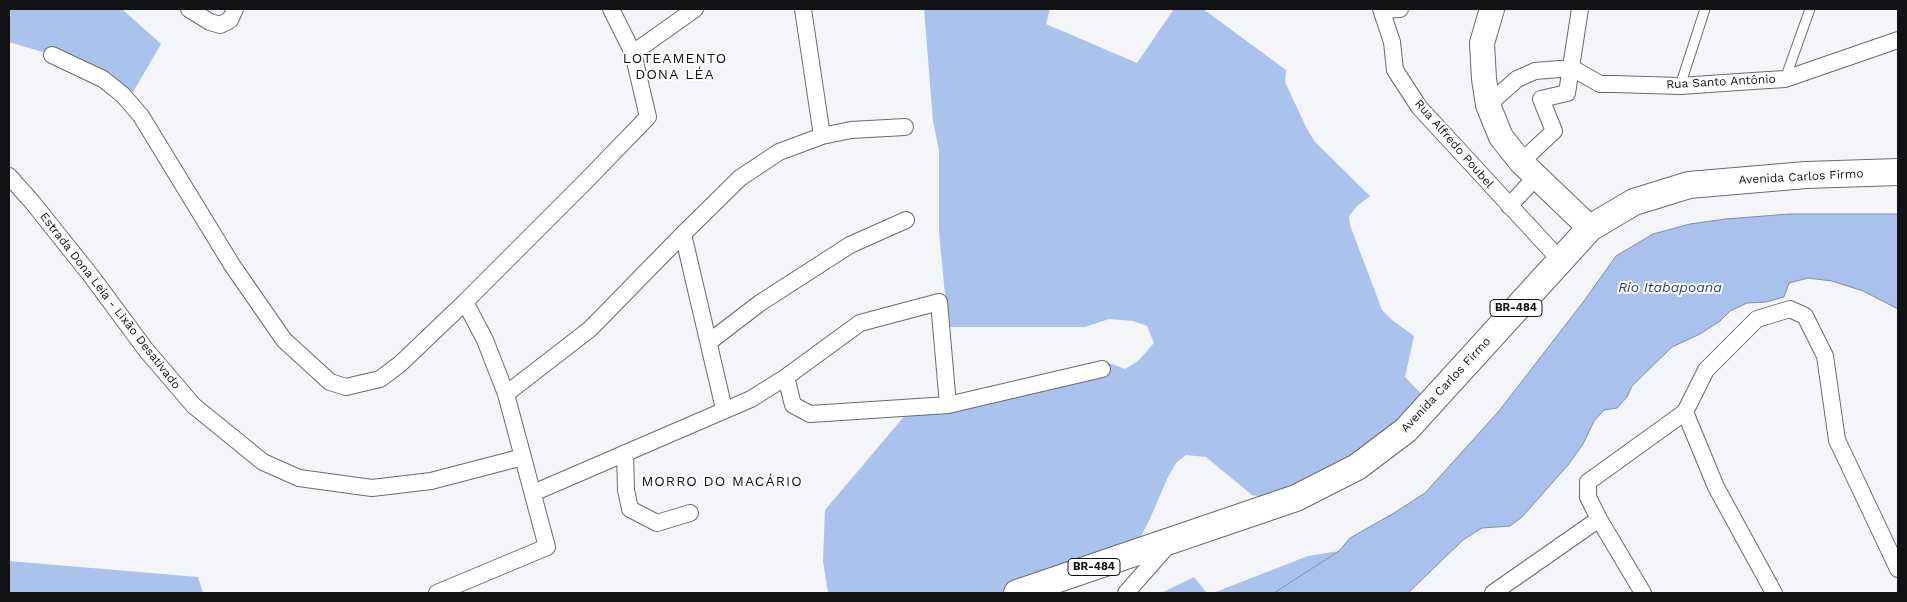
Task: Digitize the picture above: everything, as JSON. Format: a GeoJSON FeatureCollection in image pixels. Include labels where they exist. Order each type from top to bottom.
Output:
{"type":"FeatureCollection","features":[{"type":"Feature","properties":{"kind":"main road","name":"Avenida Carlos Firmo"},"geometry":{"type":"LineString","coordinates":[[1171,542],[1296,498],[1357,468],[1406,430],[1590,228],[1634,202],[1689,185],[1806,175],[1898,172]]}},
{"type":"Feature","properties":{"kind":"main road","name":"BR-484"},"geometry":{"type":"LineString","coordinates":[[1017,593],[1171,542]]}},
{"type":"Feature","properties":{"kind":"street"},"geometry":{"type":"LineString","coordinates":[[188,9],[210,22],[220,25],[230,20],[235,9]]}},
{"type":"Feature","properties":{"kind":"street"},"geometry":{"type":"LineString","coordinates":[[52,55],[103,80],[123,95],[141,116],[232,265],[284,340],[330,382],[346,387],[380,379],[400,364],[466,302],[648,117],[633,53],[611,9]]}},
{"type":"Feature","properties":{"kind":"street"},"geometry":{"type":"LineString","coordinates":[[633,53],[695,9]]}},
{"type":"Feature","properties":{"kind":"street"},"geometry":{"type":"LineString","coordinates":[[803,9],[822,136]]}},
{"type":"Feature","properties":{"kind":"street"},"geometry":{"type":"LineString","coordinates":[[1381,10],[1400,9]]}},
{"type":"Feature","properties":{"kind":"street"},"geometry":{"type":"LineString","coordinates":[[1492,9],[1482,44],[1484,79],[1488,105],[1501,137],[1529,169],[1590,228]]}},
{"type":"Feature","properties":{"kind":"street"},"geometry":{"type":"LineString","coordinates":[[1509,206],[1529,169],[1554,131],[1540,99],[1567,93],[1580,9]]}},
{"type":"Feature","properties":{"kind":"street","name":"Rua Alfredo Poubel"},"geometry":{"type":"LineString","coordinates":[[1381,10],[1392,42],[1395,70],[1419,107],[1561,261]]}},
{"type":"Feature","properties":{"kind":"street","name":"Rua Santo Antônio"},"geometry":{"type":"LineString","coordinates":[[1572,68],[1600,84],[1680,86],[1785,79],[1898,40]]}},
{"type":"Feature","properties":{"kind":"street"},"geometry":{"type":"LineString","coordinates":[[1488,105],[1517,79],[1535,71],[1572,68]]}},
{"type":"Feature","properties":{"kind":"street"},"geometry":{"type":"LineString","coordinates":[[506,394],[590,329],[740,178],[779,152],[822,136],[851,130],[905,127]]}},
{"type":"Feature","properties":{"kind":"street","name":"Estrada Dona Leia - Lixão Desativado"},"geometry":{"type":"LineString","coordinates":[[9,176],[34,203],[146,350],[194,406],[264,462],[299,478],[372,488],[430,481],[523,457]]}},
{"type":"Feature","properties":{"kind":"street"},"geometry":{"type":"LineString","coordinates":[[709,342],[760,303],[850,245],[906,220]]}},
{"type":"Feature","properties":{"kind":"street"},"geometry":{"type":"LineString","coordinates":[[683,234],[724,409]]}},
{"type":"Feature","properties":{"kind":"street"},"geometry":{"type":"LineString","coordinates":[[437,593],[547,547],[506,394],[485,340],[466,302]]}},
{"type":"Feature","properties":{"kind":"street"},"geometry":{"type":"LineString","coordinates":[[533,493],[724,409],[751,399],[786,377],[860,323],[939,302],[948,405]]}},
{"type":"Feature","properties":{"kind":"street"},"geometry":{"type":"LineString","coordinates":[[1637,591],[1588,497],[1588,482],[1685,412],[1706,370],[1757,319],[1790,309],[1805,316],[1825,356],[1837,440],[1898,569]]}},
{"type":"Feature","properties":{"kind":"street"},"geometry":{"type":"LineString","coordinates":[[786,377],[793,405],[810,414],[948,405],[1102,369]]}},
{"type":"Feature","properties":{"kind":"street"},"geometry":{"type":"LineString","coordinates":[[1685,412],[1716,487],[1774,593]]}},
{"type":"Feature","properties":{"kind":"street"},"geometry":{"type":"LineString","coordinates":[[625,453],[626,490],[630,509],[658,522],[690,513]]}},
{"type":"Feature","properties":{"kind":"street"},"geometry":{"type":"LineString","coordinates":[[1493,593],[1599,519]]}},
{"type":"Feature","properties":{"kind":"street"},"geometry":{"type":"LineString","coordinates":[[1126,593],[1171,542]]}},
{"type":"Feature","properties":{"kind":"lane"},"geometry":{"type":"LineString","coordinates":[[1680,86],[1705,9]]}},
{"type":"Feature","properties":{"kind":"lane"},"geometry":{"type":"LineString","coordinates":[[1785,79],[1810,9]]}},
{"type":"Feature","properties":{"kind":"shaded area"},"geometry":{"type":"Polygon","coordinates":[[[9,9],[122,9],[161,44],[129,99],[53,55],[9,42],[9,9]]]}},
{"type":"Feature","properties":{"kind":"shaded area"},"geometry":{"type":"Polygon","coordinates":[[[924,9],[1050,9],[1046,24],[1137,63],[1174,9],[1203,9],[1286,70],[1285,82],[1315,142],[1370,196],[1357,206],[1349,216],[1350,225],[1382,310],[1414,336],[1405,377],[1431,404],[1286,501],[1252,495],[1206,457],[1186,455],[1176,463],[1167,479],[1149,521],[1134,549],[1044,577],[1001,593],[828,593],[823,561],[825,510],[912,407],[1090,366],[1112,364],[1125,369],[1138,361],[1154,343],[1147,326],[1133,321],[1109,319],[1085,327],[948,327],[939,231],[939,151],[933,121],[924,9]]]}},
{"type":"Feature","properties":{"kind":"shaded area"},"geometry":{"type":"Polygon","coordinates":[[[1339,551],[1274,593],[1213,593],[1308,556],[1339,551]]]}},
{"type":"Feature","properties":{"kind":"shaded area"},"geometry":{"type":"Polygon","coordinates":[[[9,561],[198,577],[203,593],[9,593],[9,561]]]}},
{"type":"Feature","properties":{"kind":"shaded area"},"geometry":{"type":"Polygon","coordinates":[[[1194,577],[1207,593],[1161,593],[1194,577]]]}},
{"type":"Feature","properties":{"kind":"water","name":"Rio Itabapoana"},"geometry":{"type":"Polygon","coordinates":[[[1789,214],[1898,214],[1898,309],[1863,291],[1832,281],[1808,278],[1789,283],[1784,297],[1766,302],[1747,303],[1730,311],[1720,321],[1700,334],[1672,347],[1632,386],[1627,397],[1617,408],[1604,410],[1594,421],[1583,444],[1568,465],[1522,517],[1510,526],[1482,528],[1463,540],[1408,593],[1274,593],[1339,551],[1350,538],[1425,493],[1499,411],[1584,301],[1616,256],[1653,234],[1690,224],[1789,214]]]}},
{"type":"Feature","properties":{"kind":"district","name":"LOTEAMENTO DONA LÉA"},"geometry":{"type":"Point","coordinates":[675,68]}},
{"type":"Feature","properties":{"kind":"district","name":"MORRO DO MACÁRIO"},"geometry":{"type":"Point","coordinates":[722,482]}}]}
